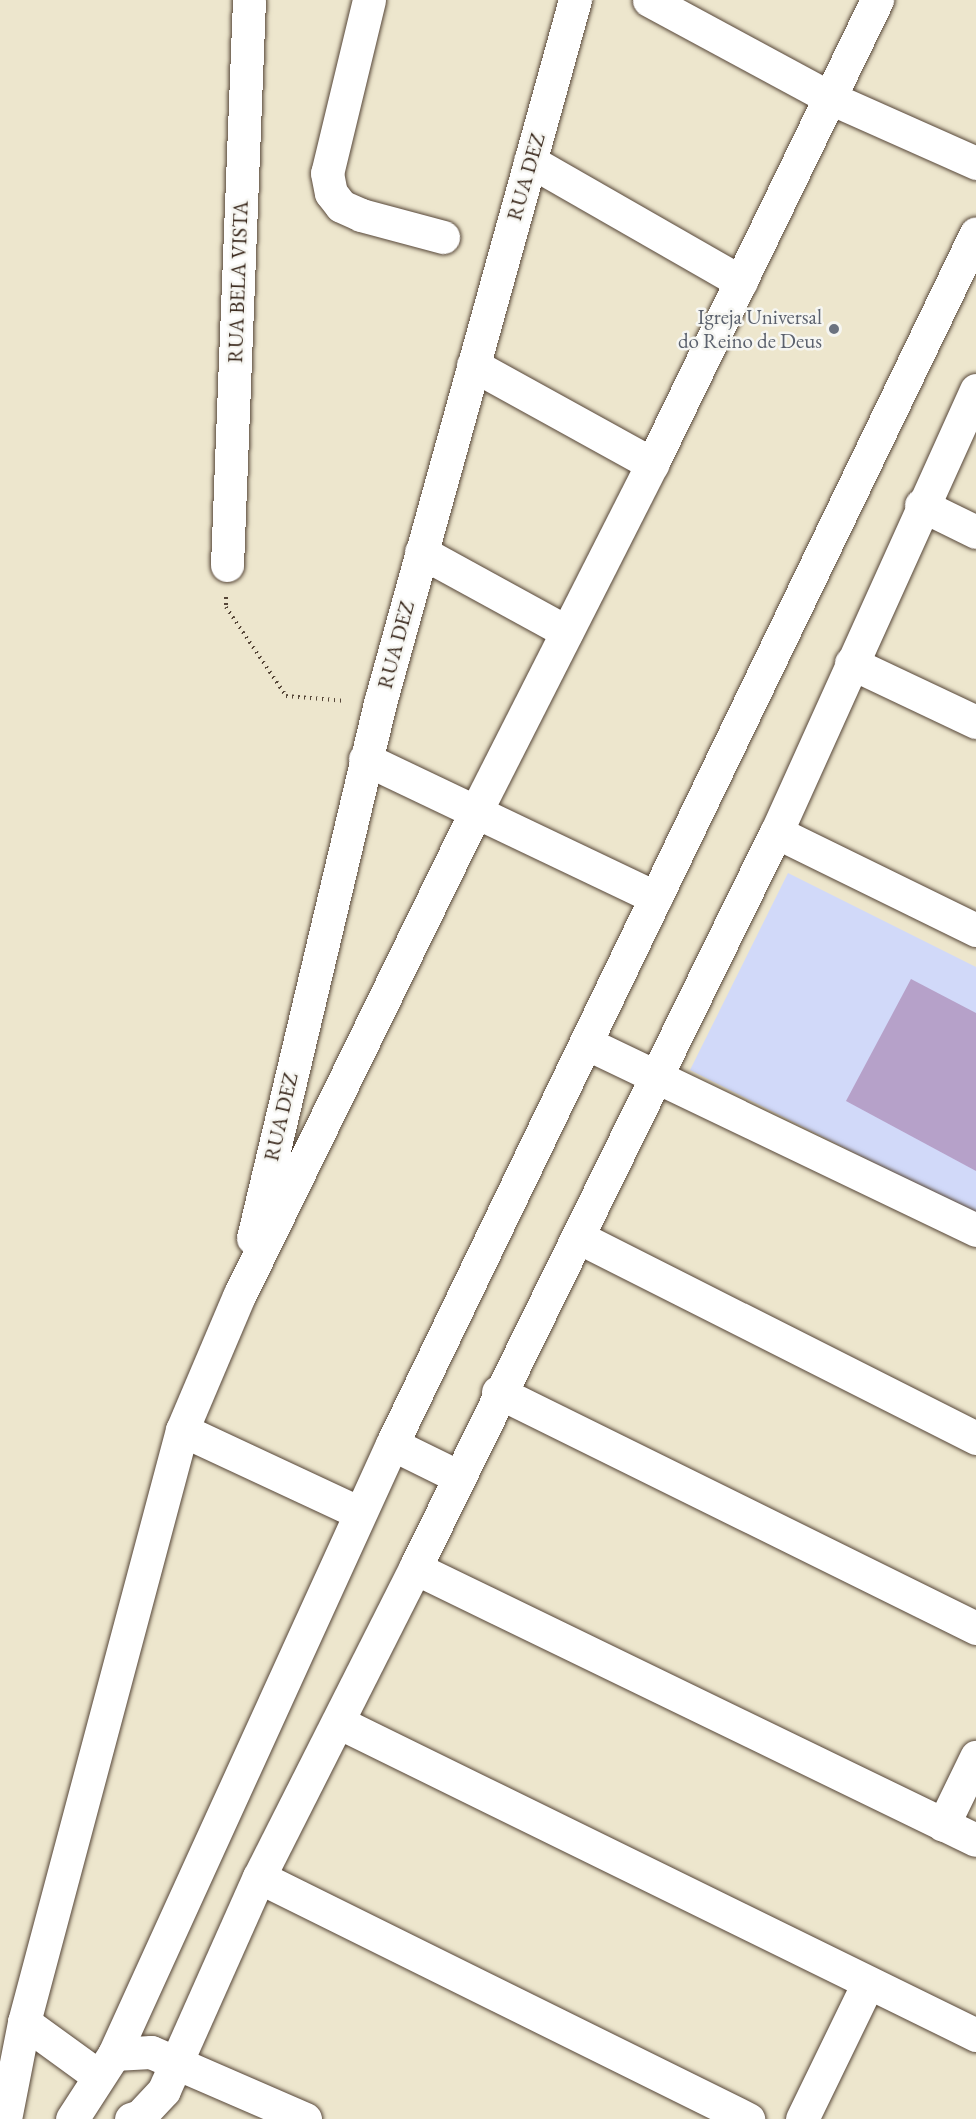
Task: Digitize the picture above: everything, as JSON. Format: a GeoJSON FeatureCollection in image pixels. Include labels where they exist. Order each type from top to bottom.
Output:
{"type":"FeatureCollection","features":[{"type":"Feature","properties":{"kind":"street","name":"RUA BELA VISTA"},"geometry":{"type":"LineString","coordinates":[[227,565],[249,0]]}},
{"type":"Feature","properties":{"kind":"street"},"geometry":{"type":"LineString","coordinates":[[369,0],[327,173],[330,193],[341,206],[361,216],[443,237]]}},
{"type":"Feature","properties":{"kind":"street","name":"RUA DEZ"},"geometry":{"type":"LineString","coordinates":[[239,1296],[365,759],[575,0]]}},
{"type":"Feature","properties":{"kind":"street"},"geometry":{"type":"LineString","coordinates":[[649,0],[830,98],[976,163]]}},
{"type":"Feature","properties":{"kind":"street"},"geometry":{"type":"LineString","coordinates":[[5,2119],[24,2022],[182,1430],[239,1296],[476,811],[652,464],[877,0]]}},
{"type":"Feature","properties":{"kind":"street"},"geometry":{"type":"LineString","coordinates":[[530,161],[741,282]]}},
{"type":"Feature","properties":{"kind":"street"},"geometry":{"type":"LineString","coordinates":[[72,2119],[106,2065],[392,1444],[976,233]]}},
{"type":"Feature","properties":{"kind":"street"},"geometry":{"type":"LineString","coordinates":[[473,365],[652,464]]}},
{"type":"Feature","properties":{"kind":"street"},"geometry":{"type":"LineString","coordinates":[[131,2119],[140,2116],[164,2090],[258,1877],[415,1568],[498,1392],[579,1237],[653,1078],[776,831],[921,505],[976,390]]}},
{"type":"Feature","properties":{"kind":"street"},"geometry":{"type":"LineString","coordinates":[[921,505],[976,532]]}},
{"type":"Feature","properties":{"kind":"street"},"geometry":{"type":"LineString","coordinates":[[421,552],[567,632]]}},
{"type":"Feature","properties":{"kind":"street"},"geometry":{"type":"LineString","coordinates":[[851,663],[976,722]]}},
{"type":"Feature","properties":{"kind":"street"},"geometry":{"type":"LineString","coordinates":[[365,759],[656,898]]}},
{"type":"Feature","properties":{"kind":"street"},"geometry":{"type":"LineString","coordinates":[[776,831],[976,930]]}},
{"type":"Feature","properties":{"kind":"street"},"geometry":{"type":"LineString","coordinates":[[586,1043],[653,1078],[976,1230]]}},
{"type":"Feature","properties":{"kind":"street"},"geometry":{"type":"LineString","coordinates":[[579,1237],[976,1438]]}},
{"type":"Feature","properties":{"kind":"street"},"geometry":{"type":"LineString","coordinates":[[498,1392],[976,1628]]}},
{"type":"Feature","properties":{"kind":"street"},"geometry":{"type":"LineString","coordinates":[[182,1430],[360,1513]]}},
{"type":"Feature","properties":{"kind":"street"},"geometry":{"type":"LineString","coordinates":[[392,1444],[459,1477]]}},
{"type":"Feature","properties":{"kind":"street"},"geometry":{"type":"LineString","coordinates":[[415,1568],[976,1840]]}},
{"type":"Feature","properties":{"kind":"street"},"geometry":{"type":"LineString","coordinates":[[338,1722],[976,2035]]}},
{"type":"Feature","properties":{"kind":"street"},"geometry":{"type":"LineString","coordinates":[[942,1825],[976,1756]]}},
{"type":"Feature","properties":{"kind":"street"},"geometry":{"type":"LineString","coordinates":[[258,1877],[748,2119]]}},
{"type":"Feature","properties":{"kind":"street"},"geometry":{"type":"LineString","coordinates":[[802,2119],[868,1983]]}},
{"type":"Feature","properties":{"kind":"street"},"geometry":{"type":"LineString","coordinates":[[24,2022],[106,2065],[151,2052],[303,2118]]}},
{"type":"Feature","properties":{"kind":"path"},"geometry":{"type":"LineString","coordinates":[[227,565],[226,607],[286,696],[380,703]]}},
{"type":"Feature","properties":{"kind":"shaded area"},"geometry":{"type":"Polygon","coordinates":[[[788,873],[976,967],[976,1214],[690,1070],[788,873]]]}},
{"type":"Feature","properties":{"kind":"building"},"geometry":{"type":"Polygon","coordinates":[[[911,979],[976,1013],[976,1171],[846,1101],[911,979]]]}},
{"type":"Feature","properties":{"kind":"place","name":"Igreja Universal do Reino de Deus"},"geometry":{"type":"Point","coordinates":[834,329]}}]}
